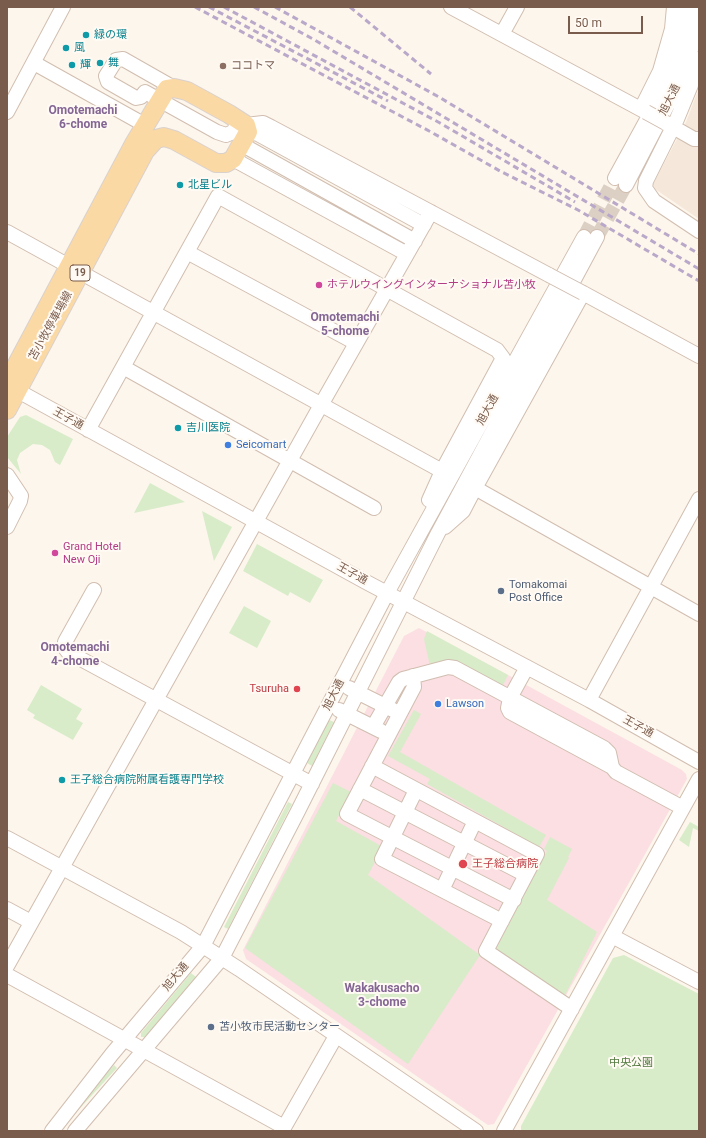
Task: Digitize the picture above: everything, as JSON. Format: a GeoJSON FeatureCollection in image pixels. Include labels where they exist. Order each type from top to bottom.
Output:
{"type":"FeatureCollection","features":[{"type":"Feature","properties":{"kind":"main road","name":"苫小牧停車場線"},"geometry":{"type":"LineString","coordinates":[[75,269],[145,125],[167,89],[174,88]]}},
{"type":"Feature","properties":{"kind":"main road"},"geometry":{"type":"LineString","coordinates":[[174,88],[187,91],[242,136]]}},
{"type":"Feature","properties":{"kind":"main road","name":"苫小牧停車場線"},"geometry":{"type":"LineString","coordinates":[[7,410],[10,386],[75,269],[145,151],[156,139],[164,136],[174,140],[216,164],[226,163],[242,136]]}},
{"type":"Feature","properties":{"kind":"street"},"geometry":{"type":"LineString","coordinates":[[451,7],[694,139],[699,139]]}},
{"type":"Feature","properties":{"kind":"street"},"geometry":{"type":"LineString","coordinates":[[502,34],[517,7]]}},
{"type":"Feature","properties":{"kind":"street"},"geometry":{"type":"LineString","coordinates":[[644,111],[660,71],[672,29],[674,7]]}},
{"type":"Feature","properties":{"kind":"street","name":"旭大通"},"geometry":{"type":"LineString","coordinates":[[686,7],[683,33],[667,83],[621,182],[683,75],[694,40],[699,8]]}},
{"type":"Feature","properties":{"kind":"street"},"geometry":{"type":"LineString","coordinates":[[7,112],[64,8]]}},
{"type":"Feature","properties":{"kind":"street"},"geometry":{"type":"LineString","coordinates":[[174,88],[123,59],[116,60],[106,76],[108,82],[136,98],[145,92],[217,132],[226,135],[233,132],[242,136],[415,241]]}},
{"type":"Feature","properties":{"kind":"street"},"geometry":{"type":"LineString","coordinates":[[699,59],[691,85],[670,125],[646,181],[645,188],[654,201],[699,231]]}},
{"type":"Feature","properties":{"kind":"street"},"geometry":{"type":"LineString","coordinates":[[34,63],[145,125]]}},
{"type":"Feature","properties":{"kind":"street"},"geometry":{"type":"LineString","coordinates":[[242,136],[263,123],[549,274],[699,356]]}},
{"type":"Feature","properties":{"kind":"street"},"geometry":{"type":"LineString","coordinates":[[242,136],[258,134],[424,225]]}},
{"type":"Feature","properties":{"kind":"street"},"geometry":{"type":"LineString","coordinates":[[242,136],[407,254]]}},
{"type":"Feature","properties":{"kind":"street"},"geometry":{"type":"LineString","coordinates":[[88,430],[218,196],[497,350],[503,358],[442,471],[423,514],[419,534]]}},
{"type":"Feature","properties":{"kind":"street"},"geometry":{"type":"LineString","coordinates":[[7,966],[321,404],[432,212]]}},
{"type":"Feature","properties":{"kind":"street"},"geometry":{"type":"LineString","coordinates":[[7,232],[442,471]]}},
{"type":"Feature","properties":{"kind":"street","name":"旭大通"},"geometry":{"type":"LineString","coordinates":[[52,1131],[124,1040],[203,946],[419,534],[591,237],[403,601],[312,784],[222,958],[75,1131]]}},
{"type":"Feature","properties":{"kind":"street"},"geometry":{"type":"LineString","coordinates":[[187,252],[356,343]]}},
{"type":"Feature","properties":{"kind":"street"},"geometry":{"type":"LineString","coordinates":[[438,533],[463,511],[583,293]]}},
{"type":"Feature","properties":{"kind":"street"},"geometry":{"type":"LineString","coordinates":[[123,367],[374,508]]}},
{"type":"Feature","properties":{"kind":"street","name":"王子通"},"geometry":{"type":"LineString","coordinates":[[10,386],[387,593],[589,700],[699,762]]}},
{"type":"Feature","properties":{"kind":"street"},"geometry":{"type":"LineString","coordinates":[[7,526],[20,501],[21,496],[8,479]]}},
{"type":"Feature","properties":{"kind":"street"},"geometry":{"type":"LineString","coordinates":[[475,488],[699,614]]}},
{"type":"Feature","properties":{"kind":"street"},"geometry":{"type":"LineString","coordinates":[[589,700],[699,500]]}},
{"type":"Feature","properties":{"kind":"street"},"geometry":{"type":"LineString","coordinates":[[94,590],[65,642],[65,648],[68,652],[312,784]]}},
{"type":"Feature","properties":{"kind":"street"},"geometry":{"type":"LineString","coordinates":[[510,698],[527,667]]}},
{"type":"Feature","properties":{"kind":"street"},"geometry":{"type":"LineString","coordinates":[[373,727],[399,682],[403,679],[448,668],[455,668],[604,748],[608,752],[612,767],[616,772],[683,808]]}},
{"type":"Feature","properties":{"kind":"street"},"geometry":{"type":"LineString","coordinates":[[413,676],[414,687],[347,814],[514,900]]}},
{"type":"Feature","properties":{"kind":"street"},"geometry":{"type":"LineString","coordinates":[[340,683],[400,714]]}},
{"type":"Feature","properties":{"kind":"street"},"geometry":{"type":"LineString","coordinates":[[329,705],[389,735]]}},
{"type":"Feature","properties":{"kind":"street"},"geometry":{"type":"LineString","coordinates":[[372,766],[537,854],[486,951],[572,1009]]}},
{"type":"Feature","properties":{"kind":"street"},"geometry":{"type":"LineString","coordinates":[[504,1131],[699,779]]}},
{"type":"Feature","properties":{"kind":"street"},"geometry":{"type":"LineString","coordinates":[[360,789],[526,875]]}},
{"type":"Feature","properties":{"kind":"street"},"geometry":{"type":"LineString","coordinates":[[416,790],[382,859],[502,921]]}},
{"type":"Feature","properties":{"kind":"street"},"geometry":{"type":"LineString","coordinates":[[442,890],[475,821]]}},
{"type":"Feature","properties":{"kind":"street"},"geometry":{"type":"LineString","coordinates":[[7,838],[203,946],[476,1131]]}},
{"type":"Feature","properties":{"kind":"street"},"geometry":{"type":"LineString","coordinates":[[7,909],[31,922]]}},
{"type":"Feature","properties":{"kind":"street"},"geometry":{"type":"LineString","coordinates":[[612,936],[699,982]]}},
{"type":"Feature","properties":{"kind":"street"},"geometry":{"type":"LineString","coordinates":[[7,975],[283,1129],[336,1036]]}},
{"type":"Feature","properties":{"kind":"shaded area"},"geometry":{"type":"Polygon","coordinates":[[[699,88],[699,219],[655,189],[653,184],[686,122],[699,88]]]}},
{"type":"Feature","properties":{"kind":"shaded area","name":"王子総合病院"},"geometry":{"type":"Polygon","coordinates":[[[419,628],[682,770],[686,774],[687,779],[494,1124],[488,1125],[246,959],[243,950],[404,636],[419,628]]]}},
{"type":"Feature","properties":{"kind":"green space"},"geometry":{"type":"Polygon","coordinates":[[[26,415],[73,439],[60,465],[55,462],[50,450],[42,445],[33,444],[20,453],[17,460],[21,474],[7,457],[7,437],[20,417],[26,415]]]}},
{"type":"Feature","properties":{"kind":"green space"},"geometry":{"type":"Polygon","coordinates":[[[150,483],[185,502],[134,513],[150,483]]]}},
{"type":"Feature","properties":{"kind":"green space"},"geometry":{"type":"Polygon","coordinates":[[[202,511],[232,527],[214,561],[202,511]]]}},
{"type":"Feature","properties":{"kind":"green space"},"geometry":{"type":"Polygon","coordinates":[[[257,544],[323,580],[310,603],[290,592],[288,596],[243,571],[257,544]]]}},
{"type":"Feature","properties":{"kind":"green space"},"geometry":{"type":"Polygon","coordinates":[[[244,606],[271,621],[257,648],[229,633],[244,606]]]}},
{"type":"Feature","properties":{"kind":"green space"},"geometry":{"type":"Polygon","coordinates":[[[427,631],[508,675],[502,687],[430,666],[424,639],[427,631]]]}},
{"type":"Feature","properties":{"kind":"green space"},"geometry":{"type":"Polygon","coordinates":[[[41,685],[82,709],[76,719],[83,723],[73,740],[33,718],[35,715],[27,710],[41,685]]]}},
{"type":"Feature","properties":{"kind":"green space"},"geometry":{"type":"Polygon","coordinates":[[[414,710],[421,714],[400,752],[546,835],[539,847],[427,784],[430,779],[388,756],[414,710]]]}},
{"type":"Feature","properties":{"kind":"green space"},"geometry":{"type":"Polygon","coordinates":[[[329,720],[334,722],[312,766],[307,763],[329,720]]]}},
{"type":"Feature","properties":{"kind":"green space"},"geometry":{"type":"Polygon","coordinates":[[[333,783],[351,792],[336,821],[383,847],[368,875],[480,955],[408,1064],[245,948],[333,783]]]}},
{"type":"Feature","properties":{"kind":"green space"},"geometry":{"type":"Polygon","coordinates":[[[288,802],[292,804],[228,929],[224,927],[288,802]]]}},
{"type":"Feature","properties":{"kind":"green space"},"geometry":{"type":"Polygon","coordinates":[[[690,822],[699,827],[699,831],[693,828],[689,847],[679,840],[690,822]]]}},
{"type":"Feature","properties":{"kind":"green space"},"geometry":{"type":"Polygon","coordinates":[[[550,837],[572,849],[568,857],[569,858],[547,900],[597,932],[564,997],[496,949],[547,851],[544,849],[550,837]]]}},
{"type":"Feature","properties":{"kind":"green space","name":"中央公園"},"geometry":{"type":"Polygon","coordinates":[[[624,955],[699,994],[699,1131],[521,1131],[521,1126],[613,958],[624,955]]]}},
{"type":"Feature","properties":{"kind":"green space"},"geometry":{"type":"Polygon","coordinates":[[[191,973],[196,977],[146,1037],[141,1037],[141,1033],[191,973]]]}},
{"type":"Feature","properties":{"kind":"green space"},"geometry":{"type":"Polygon","coordinates":[[[114,1065],[117,1068],[59,1131],[56,1128],[114,1065]]]}},
{"type":"Feature","properties":{"kind":"tunnel"},"geometry":{"type":"LineString","coordinates":[[584,237],[615,178]]}},
{"type":"Feature","properties":{"kind":"tunnel"},"geometry":{"type":"LineString","coordinates":[[597,237],[626,185]]}},
{"type":"Feature","properties":{"kind":"railway"},"geometry":{"type":"LineString","coordinates":[[195,7],[431,132],[500,171],[578,210],[699,281]]}},
{"type":"Feature","properties":{"kind":"railway"},"geometry":{"type":"LineString","coordinates":[[209,7],[388,101]]}},
{"type":"Feature","properties":{"kind":"railway"},"geometry":{"type":"LineString","coordinates":[[224,7],[440,123],[575,202]]}},
{"type":"Feature","properties":{"kind":"railway"},"geometry":{"type":"LineString","coordinates":[[254,7],[313,39],[699,269]]}},
{"type":"Feature","properties":{"kind":"railway"},"geometry":{"type":"LineString","coordinates":[[275,7],[439,97],[699,254]]}},
{"type":"Feature","properties":{"kind":"railway"},"geometry":{"type":"LineString","coordinates":[[350,7],[431,74]]}},
{"type":"Feature","properties":{"kind":"place","name":"緑の環"},"geometry":{"type":"Point","coordinates":[86,35]}},
{"type":"Feature","properties":{"kind":"place","name":"風"},"geometry":{"type":"Point","coordinates":[66,48]}},
{"type":"Feature","properties":{"kind":"place","name":"舞"},"geometry":{"type":"Point","coordinates":[100,63]}},
{"type":"Feature","properties":{"kind":"place","name":"輝"},"geometry":{"type":"Point","coordinates":[72,65]}},
{"type":"Feature","properties":{"kind":"place","name":"ココトマ"},"geometry":{"type":"Point","coordinates":[223,66]}},
{"type":"Feature","properties":{"kind":"place","name":"北星ビル"},"geometry":{"type":"Point","coordinates":[180,185]}},
{"type":"Feature","properties":{"kind":"place","name":"ホテルウイングインターナショナル苫小牧"},"geometry":{"type":"Point","coordinates":[319,285]}},
{"type":"Feature","properties":{"kind":"place","name":"吉川医院"},"geometry":{"type":"Point","coordinates":[178,428]}},
{"type":"Feature","properties":{"kind":"place","name":"Seicomart"},"geometry":{"type":"Point","coordinates":[228,445]}},
{"type":"Feature","properties":{"kind":"place","name":"Grand Hotel New Oji"},"geometry":{"type":"Point","coordinates":[55,553]}},
{"type":"Feature","properties":{"kind":"place","name":"Tomakomai Post Office"},"geometry":{"type":"Point","coordinates":[501,591]}},
{"type":"Feature","properties":{"kind":"place","name":"Tsuruha"},"geometry":{"type":"Point","coordinates":[297,689]}},
{"type":"Feature","properties":{"kind":"place","name":"Lawson"},"geometry":{"type":"Point","coordinates":[438,704]}},
{"type":"Feature","properties":{"kind":"place","name":"王子総合病院附属看護専門学校"},"geometry":{"type":"Point","coordinates":[62,780]}},
{"type":"Feature","properties":{"kind":"place","name":"王子総合病院"},"geometry":{"type":"Point","coordinates":[463,864]}},
{"type":"Feature","properties":{"kind":"place","name":"苫小牧市民活動センター"},"geometry":{"type":"Point","coordinates":[211,1027]}},
{"type":"Feature","properties":{"kind":"district","name":"Omotemachi 6-chome"},"geometry":{"type":"Point","coordinates":[83,118]}},
{"type":"Feature","properties":{"kind":"district","name":"Omotemachi 5-chome"},"geometry":{"type":"Point","coordinates":[345,325]}},
{"type":"Feature","properties":{"kind":"district","name":"Omotemachi 4-chome"},"geometry":{"type":"Point","coordinates":[75,655]}},
{"type":"Feature","properties":{"kind":"district","name":"Wakakusacho 3-chome"},"geometry":{"type":"Point","coordinates":[382,996]}}]}
